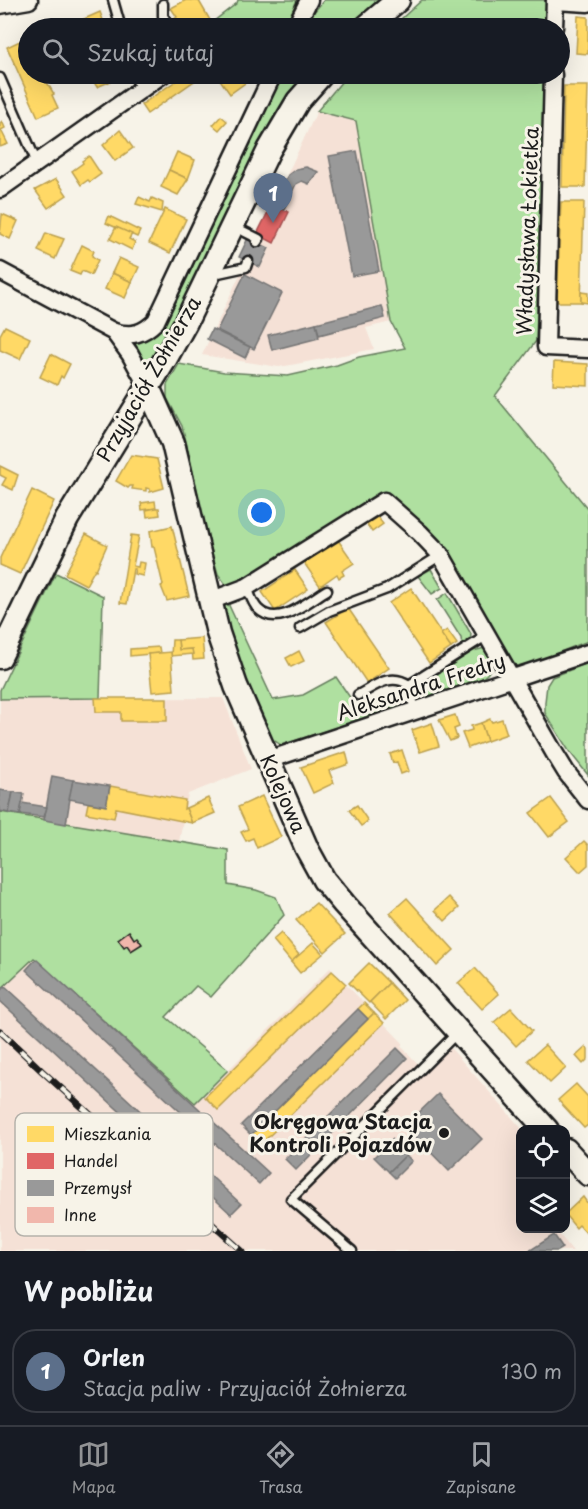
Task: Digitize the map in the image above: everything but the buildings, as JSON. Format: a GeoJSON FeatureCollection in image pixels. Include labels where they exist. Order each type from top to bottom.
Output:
{"type":"FeatureCollection","features":[{"type":"Feature","properties":{"kind":"street"},"geometry":{"type":"LineString","coordinates":[[0,5],[29,0]]}},
{"type":"Feature","properties":{"kind":"street"},"geometry":{"type":"LineString","coordinates":[[300,18],[309,0]]}},
{"type":"Feature","properties":{"kind":"street"},"geometry":{"type":"LineString","coordinates":[[377,18],[398,0]]}},
{"type":"Feature","properties":{"kind":"street"},"geometry":{"type":"LineString","coordinates":[[554,18],[555,1],[588,3]]}},
{"type":"Feature","properties":{"kind":"street"},"geometry":{"type":"LineString","coordinates":[[0,189],[37,163],[135,84]]}},
{"type":"Feature","properties":{"kind":"street","name":"Przyjaciół Żołnierza"},"geometry":{"type":"LineString","coordinates":[[114,332],[133,335],[142,332],[156,321],[268,84]]}},
{"type":"Feature","properties":{"kind":"street","name":"Przyjaciół Żołnierza"},"geometry":{"type":"LineString","coordinates":[[0,657],[68,519],[181,331],[283,124],[298,101],[313,84]]}},
{"type":"Feature","properties":{"kind":"street","name":"Władysława Łokietka"},"geometry":{"type":"LineString","coordinates":[[553,84],[546,347],[588,349]]}},
{"type":"Feature","properties":{"kind":"street"},"geometry":{"type":"LineString","coordinates":[[0,271],[114,332],[130,354],[148,387]]}},
{"type":"Feature","properties":{"kind":"street","name":"Kolejowa"},"geometry":{"type":"LineString","coordinates":[[148,387],[172,443],[218,633],[236,686],[324,880],[542,1125]]}},
{"type":"Feature","properties":{"kind":"street"},"geometry":{"type":"LineString","coordinates":[[210,602],[247,587],[384,501],[441,555],[566,772],[588,800]]}},
{"type":"Feature","properties":{"kind":"street","name":"Aleksandra Fredry"},"geometry":{"type":"LineString","coordinates":[[268,760],[588,653]]}},
{"type":"Feature","properties":{"kind":"street"},"geometry":{"type":"LineString","coordinates":[[570,1154],[588,1174]]}},
{"type":"Feature","properties":{"kind":"lane"},"geometry":{"type":"LineString","coordinates":[[113,0],[118,18]]}},
{"type":"Feature","properties":{"kind":"lane"},"geometry":{"type":"LineString","coordinates":[[163,4],[164,18]]}},
{"type":"Feature","properties":{"kind":"lane"},"geometry":{"type":"LineString","coordinates":[[0,78],[37,163]]}},
{"type":"Feature","properties":{"kind":"lane"},"geometry":{"type":"LineString","coordinates":[[231,226],[259,239],[257,242]]}},
{"type":"Feature","properties":{"kind":"lane"},"geometry":{"type":"LineString","coordinates":[[207,276],[246,267],[249,261]]}},
{"type":"Feature","properties":{"kind":"lane"},"geometry":{"type":"LineString","coordinates":[[300,628],[329,611],[387,589],[441,555]]}},
{"type":"Feature","properties":{"kind":"lane"},"geometry":{"type":"LineString","coordinates":[[247,587],[258,609],[276,617],[286,615],[327,590]]}},
{"type":"Feature","properties":{"kind":"lane"},"geometry":{"type":"LineString","coordinates":[[409,685],[486,636]]}},
{"type":"Feature","properties":{"kind":"lane"},"geometry":{"type":"LineString","coordinates":[[358,695],[393,678],[409,685],[415,711]]}},
{"type":"Feature","properties":{"kind":"lane"},"geometry":{"type":"LineString","coordinates":[[352,1251],[291,1199],[458,1032]]}},
{"type":"Feature","properties":{"kind":"shaded area"},"geometry":{"type":"Polygon","coordinates":[[[317,111],[356,121],[391,322],[366,328],[374,349],[291,365],[279,367],[202,355],[317,111]]]}},
{"type":"Feature","properties":{"kind":"shaded area"},"geometry":{"type":"Polygon","coordinates":[[[223,698],[251,769],[188,794],[179,842],[0,812],[0,699],[223,698]]]}},
{"type":"Feature","properties":{"kind":"shaded area"},"geometry":{"type":"Polygon","coordinates":[[[34,958],[195,1103],[330,968],[403,1043],[401,1046],[422,1068],[447,1044],[518,1125],[516,1125],[516,1233],[558,1233],[573,1251],[0,1251],[0,990],[34,958]]]}},
{"type":"Feature","properties":{"kind":"green space"},"geometry":{"type":"Polygon","coordinates":[[[238,0],[297,0],[289,18],[218,18],[238,0]]]}},
{"type":"Feature","properties":{"kind":"green space"},"geometry":{"type":"Polygon","coordinates":[[[324,0],[383,0],[362,18],[310,18],[324,0]]]}},
{"type":"Feature","properties":{"kind":"green space"},"geometry":{"type":"Polygon","coordinates":[[[422,0],[549,0],[548,18],[402,18],[422,0]]]}},
{"type":"Feature","properties":{"kind":"green space"},"geometry":{"type":"Polygon","coordinates":[[[277,84],[303,84],[159,354],[149,365],[146,365],[139,355],[134,340],[182,289],[277,84]]]}},
{"type":"Feature","properties":{"kind":"green space"},"geometry":{"type":"Polygon","coordinates":[[[340,84],[545,84],[536,341],[495,396],[588,509],[588,641],[527,665],[516,666],[509,661],[389,498],[243,583],[227,586],[218,574],[182,426],[167,398],[167,385],[179,364],[224,372],[288,376],[337,365],[359,357],[405,348],[391,322],[356,121],[317,111],[340,84]]]}},
{"type":"Feature","properties":{"kind":"green space"},"geometry":{"type":"Polygon","coordinates":[[[431,569],[442,588],[432,594],[418,576],[431,569]]]}},
{"type":"Feature","properties":{"kind":"green space"},"geometry":{"type":"Polygon","coordinates":[[[56,573],[103,596],[100,698],[0,699],[0,690],[56,573]]]}},
{"type":"Feature","properties":{"kind":"green space"},"geometry":{"type":"Polygon","coordinates":[[[447,593],[471,634],[466,645],[462,646],[461,638],[437,600],[447,593]]]}},
{"type":"Feature","properties":{"kind":"green space"},"geometry":{"type":"Polygon","coordinates":[[[226,599],[273,700],[303,695],[336,677],[360,712],[402,690],[405,695],[401,703],[394,709],[281,745],[272,739],[227,634],[222,607],[226,599]]]}},
{"type":"Feature","properties":{"kind":"green space"},"geometry":{"type":"Polygon","coordinates":[[[485,648],[491,665],[484,677],[432,697],[422,698],[417,694],[419,685],[473,651],[485,648]]]}},
{"type":"Feature","properties":{"kind":"green space"},"geometry":{"type":"Polygon","coordinates":[[[588,663],[588,775],[569,751],[545,713],[545,702],[547,685],[552,677],[588,663]]]}},
{"type":"Feature","properties":{"kind":"green space"},"geometry":{"type":"Polygon","coordinates":[[[0,812],[228,850],[228,885],[256,890],[276,897],[284,915],[211,997],[196,986],[166,1017],[228,1070],[195,1103],[34,958],[0,990],[0,812]]]}},
{"type":"Feature","properties":{"kind":"railway"},"geometry":{"type":"LineString","coordinates":[[0,1031],[89,1113]]}},
{"type":"Feature","properties":{"kind":"railway"},"geometry":{"type":"LineString","coordinates":[[213,1225],[242,1251]]}},
{"type":"Feature","properties":{"kind":"place","name":"Orlen"},"geometry":{"type":"Point","coordinates":[273,223]}},
{"type":"Feature","properties":{"kind":"place","name":"Okręgowa Stacja Kontroli Pojazdów"},"geometry":{"type":"Point","coordinates":[444,1133]}}]}
